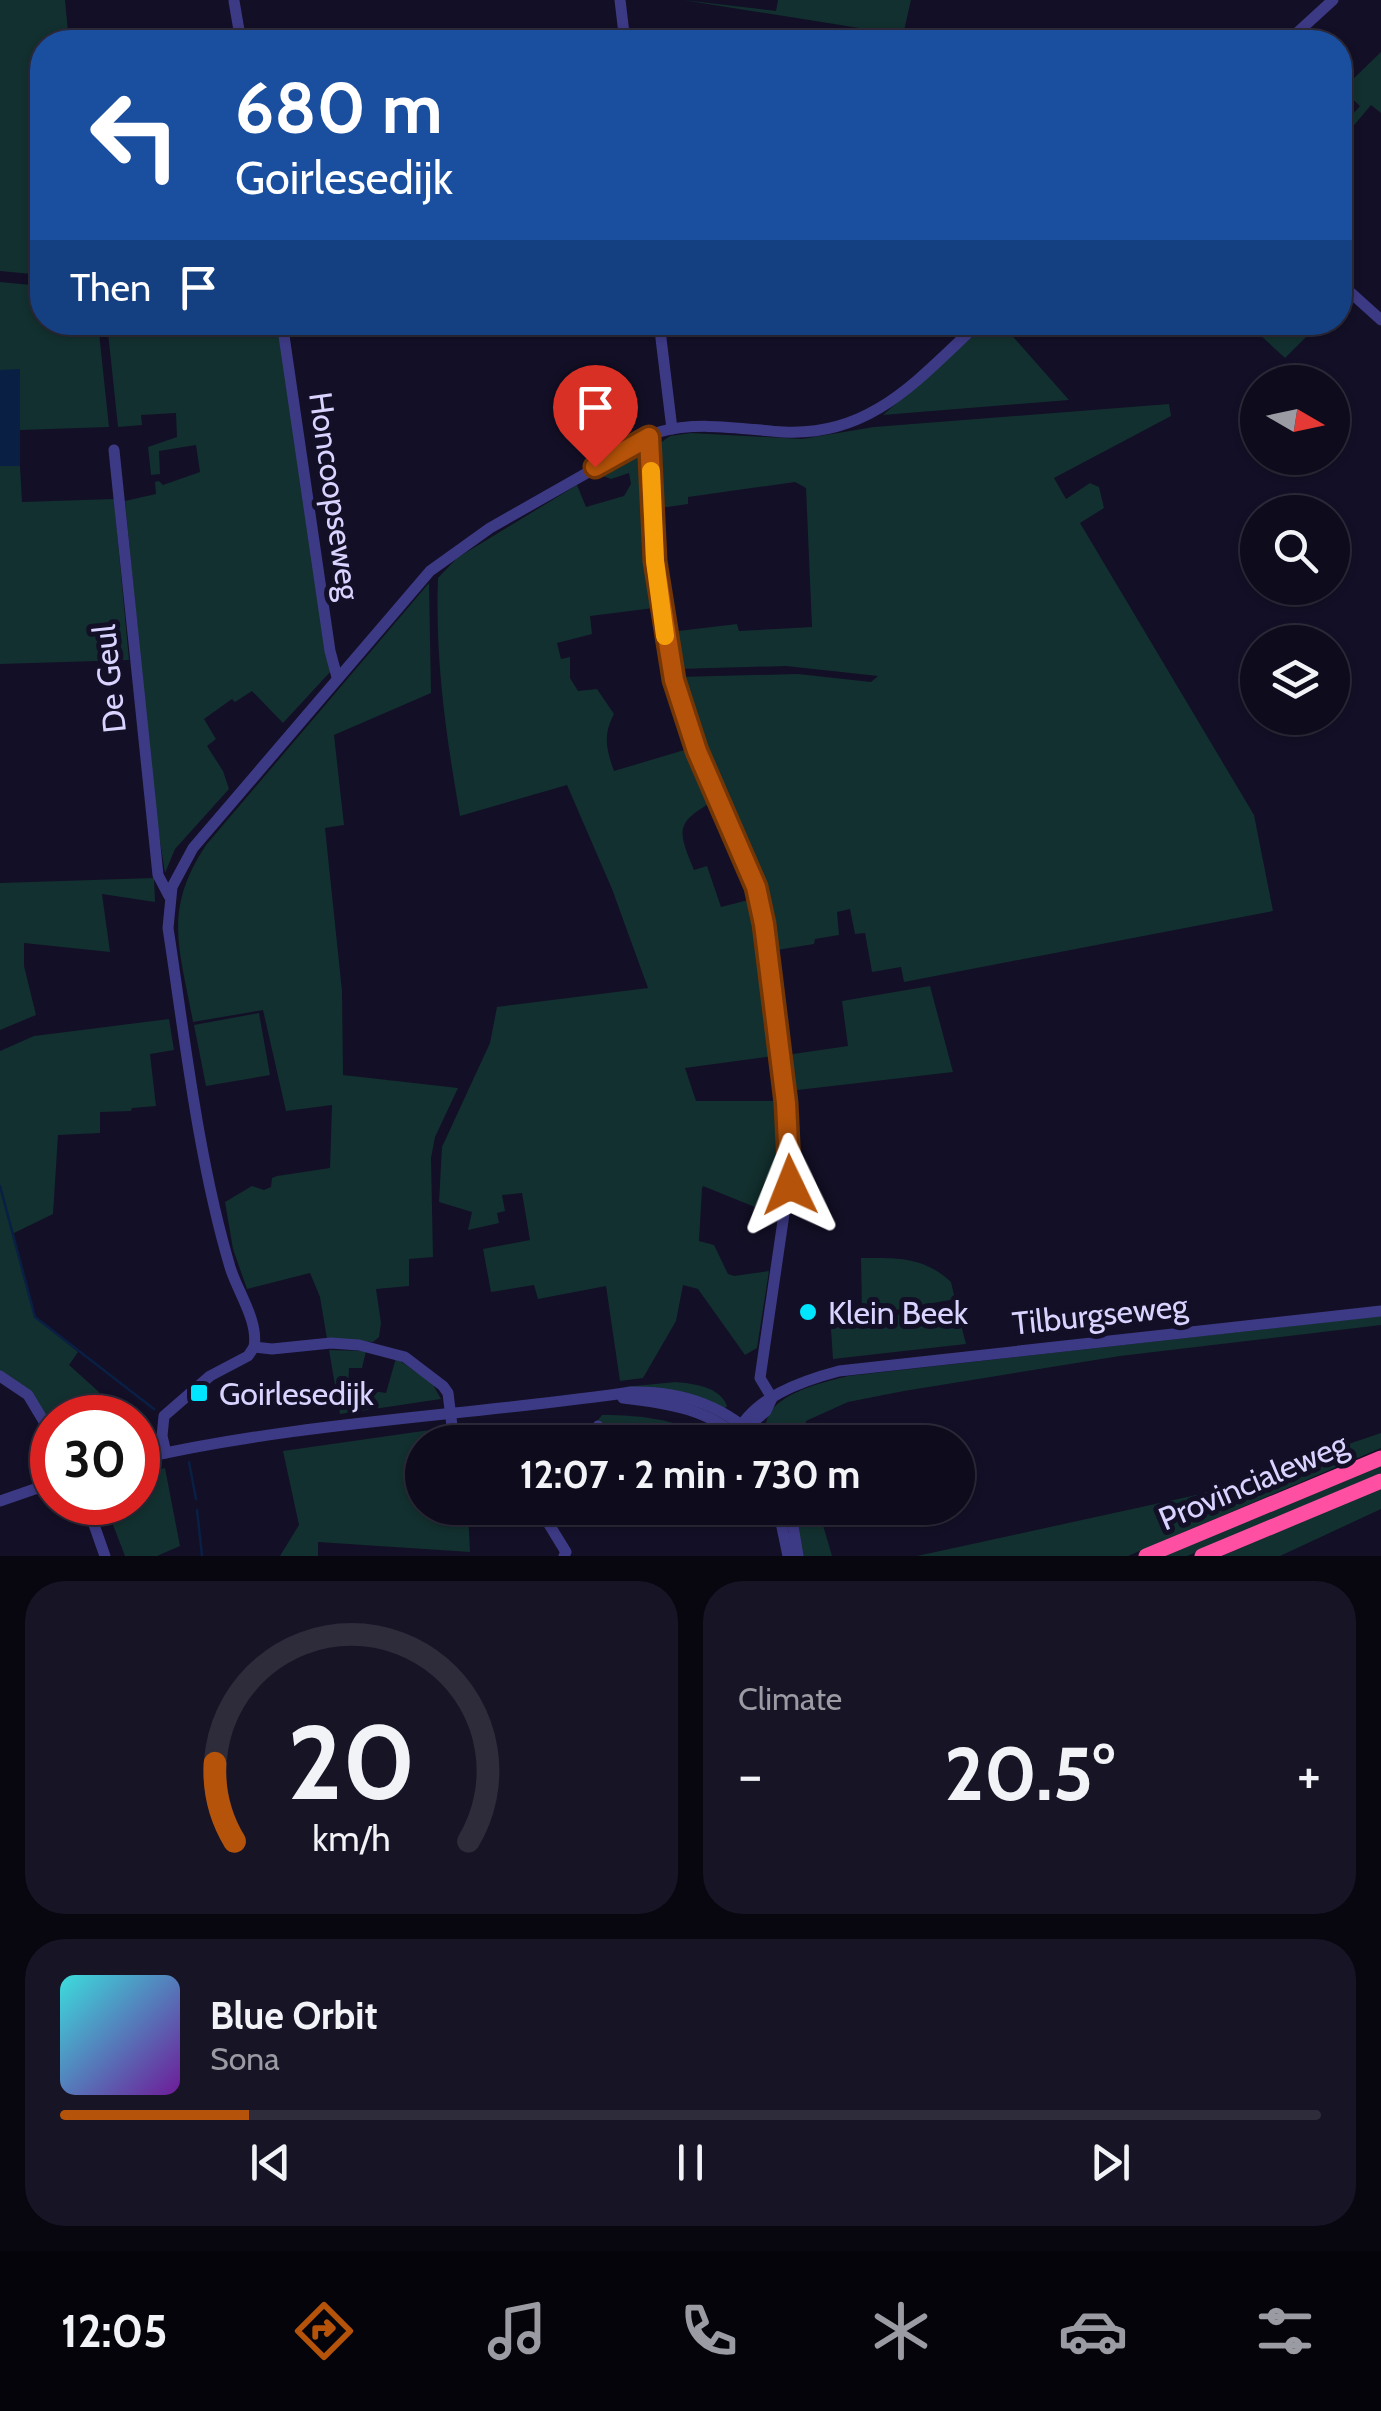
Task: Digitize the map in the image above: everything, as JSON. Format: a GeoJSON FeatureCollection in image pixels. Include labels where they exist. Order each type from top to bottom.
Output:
{"type":"FeatureCollection","features":[{"type":"Feature","properties":{"kind":"highway","name":"Provincialeweg"},"geometry":{"type":"LineString","coordinates":[[1146,1556],[1381,1458]]}},
{"type":"Feature","properties":{"kind":"highway","name":"Provincialeweg"},"geometry":{"type":"LineString","coordinates":[[1202,1556],[1381,1482]]}},
{"type":"Feature","properties":{"kind":"street"},"geometry":{"type":"LineString","coordinates":[[620,0],[624,30]]}},
{"type":"Feature","properties":{"kind":"street"},"geometry":{"type":"LineString","coordinates":[[1300,30],[1333,0]]}},
{"type":"Feature","properties":{"kind":"street"},"geometry":{"type":"LineString","coordinates":[[234,1],[239,30]]}},
{"type":"Feature","properties":{"kind":"street"},"geometry":{"type":"LineString","coordinates":[[1352,293],[1381,320]]}},
{"type":"Feature","properties":{"kind":"street","name":"Honcoopseweg"},"geometry":{"type":"LineString","coordinates":[[284,335],[337,677]]}},
{"type":"Feature","properties":{"kind":"street"},"geometry":{"type":"LineString","coordinates":[[661,335],[672,429]]}},
{"type":"Feature","properties":{"kind":"street"},"geometry":{"type":"LineString","coordinates":[[166,1453],[162,1436],[164,1416],[210,1376],[248,1356],[254,1346],[254,1332],[231,1270],[215,1208],[168,928],[169,898],[193,848],[430,571],[462,546],[649,437],[672,429],[820,432],[864,419],[908,388],[966,335]]}},
{"type":"Feature","properties":{"kind":"street"},"geometry":{"type":"LineString","coordinates":[[649,437],[655,561],[674,680],[697,751],[756,887],[770,958],[790,1157],[790,1185],[760,1378],[772,1398]]}},
{"type":"Feature","properties":{"kind":"street","name":"De Geul"},"geometry":{"type":"LineString","coordinates":[[114,450],[158,874],[169,898]]}},
{"type":"Feature","properties":{"kind":"street","name":"Tilburgseweg"},"geometry":{"type":"LineString","coordinates":[[751,1425],[766,1412],[772,1398],[818,1376],[839,1371],[1381,1310]]}},
{"type":"Feature","properties":{"kind":"street"},"geometry":{"type":"LineString","coordinates":[[254,1346],[272,1350],[330,1343],[391,1352],[437,1379],[448,1393],[452,1425]]}},
{"type":"Feature","properties":{"kind":"street"},"geometry":{"type":"LineString","coordinates":[[0,1376],[30,1398]]}},
{"type":"Feature","properties":{"kind":"street"},"geometry":{"type":"LineString","coordinates":[[160,1454],[296,1432],[646,1392],[689,1397],[710,1405],[733,1425]]}},
{"type":"Feature","properties":{"kind":"street"},"geometry":{"type":"LineString","coordinates":[[0,1501],[30,1491]]}},
{"type":"Feature","properties":{"kind":"street"},"geometry":{"type":"LineString","coordinates":[[95,1525],[106,1556]]}},
{"type":"Feature","properties":{"kind":"street"},"geometry":{"type":"LineString","coordinates":[[552,1525],[566,1552],[564,1556]]}},
{"type":"Feature","properties":{"kind":"street"},"geometry":{"type":"LineString","coordinates":[[782,1525],[788,1556]]}},
{"type":"Feature","properties":{"kind":"street"},"geometry":{"type":"LineString","coordinates":[[793,1525],[798,1556]]}},
{"type":"Feature","properties":{"kind":"green space"},"geometry":{"type":"Polygon","coordinates":[[[0,0],[65,0],[68,30],[30,30],[30,274],[0,271],[0,0]]]}},
{"type":"Feature","properties":{"kind":"green space"},"geometry":{"type":"Polygon","coordinates":[[[683,0],[776,11],[778,0],[911,0],[904,30],[872,30],[683,0]]]}},
{"type":"Feature","properties":{"kind":"green space"},"geometry":{"type":"Polygon","coordinates":[[[1381,52],[1381,113],[1371,105],[1352,128],[1352,115],[1360,106],[1352,99],[1352,80],[1381,52]]]}},
{"type":"Feature","properties":{"kind":"green space"},"geometry":{"type":"Polygon","coordinates":[[[0,282],[30,285],[30,335],[99,335],[109,427],[20,430],[20,370],[0,370],[0,282]]]}},
{"type":"Feature","properties":{"kind":"green space"},"geometry":{"type":"Polygon","coordinates":[[[108,335],[282,335],[331,671],[283,723],[252,691],[235,702],[232,699],[204,719],[216,739],[207,746],[229,789],[175,849],[165,873],[125,501],[156,494],[155,482],[163,485],[200,472],[196,445],[159,451],[160,474],[151,475],[148,447],[177,437],[176,413],[141,415],[142,425],[118,427],[108,335]]]}},
{"type":"Feature","properties":{"kind":"green space"},"geometry":{"type":"Polygon","coordinates":[[[974,335],[1012,335],[1069,400],[883,415],[974,335]]]}},
{"type":"Feature","properties":{"kind":"green space"},"geometry":{"type":"Polygon","coordinates":[[[1260,335],[1308,335],[1285,358],[1260,335]]]}},
{"type":"Feature","properties":{"kind":"green space"},"geometry":{"type":"Polygon","coordinates":[[[1169,404],[1171,416],[1054,478],[1066,499],[1090,483],[1099,487],[1104,508],[1080,523],[1254,815],[1273,911],[904,982],[901,967],[872,972],[865,933],[855,934],[850,909],[837,912],[839,935],[815,939],[814,944],[771,951],[747,851],[696,738],[677,677],[798,674],[871,682],[878,676],[786,666],[677,669],[670,632],[737,624],[739,631],[812,627],[806,488],[795,482],[688,497],[688,504],[660,508],[656,446],[670,436],[691,433],[802,439],[874,427],[1169,404]]]}},
{"type":"Feature","properties":{"kind":"green space"},"geometry":{"type":"Polygon","coordinates":[[[645,451],[654,608],[590,616],[592,634],[557,643],[561,659],[570,657],[570,678],[578,691],[597,689],[614,714],[607,742],[614,771],[691,748],[714,801],[686,822],[685,846],[694,870],[707,866],[721,907],[752,899],[773,1056],[685,1068],[696,1101],[778,1101],[782,1172],[777,1216],[703,1186],[702,1189],[699,1241],[714,1245],[728,1274],[769,1271],[757,1348],[745,1355],[698,1289],[683,1285],[676,1321],[643,1378],[620,1381],[606,1286],[538,1299],[534,1285],[491,1292],[483,1249],[530,1240],[522,1193],[502,1195],[505,1211],[497,1213],[499,1223],[468,1230],[472,1212],[439,1202],[442,1147],[490,1043],[497,1007],[648,988],[612,889],[567,785],[460,816],[443,698],[438,578],[457,558],[577,485],[586,507],[624,496],[631,484],[629,473],[611,479],[597,474],[645,451]]]}},
{"type":"Feature","properties":{"kind":"green space"},"geometry":{"type":"Polygon","coordinates":[[[0,466],[20,466],[22,502],[114,499],[129,660],[0,664],[0,466]]]}},
{"type":"Feature","properties":{"kind":"green space"},"geometry":{"type":"Polygon","coordinates":[[[429,583],[431,693],[334,735],[344,825],[325,828],[342,991],[343,1075],[458,1088],[435,1137],[431,1158],[433,1257],[409,1259],[409,1286],[376,1289],[381,1323],[379,1337],[373,1342],[327,1339],[320,1297],[310,1273],[247,1289],[233,1249],[225,1202],[252,1186],[264,1190],[271,1187],[272,1178],[277,1176],[330,1168],[332,1105],[286,1111],[263,1010],[193,1022],[180,952],[179,911],[192,869],[206,845],[429,583]]]}},
{"type":"Feature","properties":{"kind":"green space"},"geometry":{"type":"Polygon","coordinates":[[[154,878],[155,902],[102,894],[110,952],[24,943],[24,966],[36,1015],[0,1030],[0,883],[154,878]]]}},
{"type":"Feature","properties":{"kind":"green space"},"geometry":{"type":"Polygon","coordinates":[[[930,986],[953,1072],[789,1091],[786,1055],[848,1046],[842,1001],[930,986]]]}},
{"type":"Feature","properties":{"kind":"green space"},"geometry":{"type":"Polygon","coordinates":[[[259,1013],[270,1075],[206,1086],[194,1025],[259,1013]]]}},
{"type":"Feature","properties":{"kind":"green space"},"geometry":{"type":"Polygon","coordinates":[[[169,1019],[174,1050],[150,1054],[156,1106],[100,1112],[100,1133],[58,1135],[53,1214],[12,1234],[35,1317],[78,1352],[69,1365],[99,1392],[30,1395],[30,1404],[0,1372],[0,1051],[34,1036],[169,1019]]]}},
{"type":"Feature","properties":{"kind":"green space"},"geometry":{"type":"Polygon","coordinates":[[[861,1258],[898,1259],[930,1267],[951,1282],[955,1299],[862,1312],[861,1258]]]}},
{"type":"Feature","properties":{"kind":"green space"},"geometry":{"type":"Polygon","coordinates":[[[956,1306],[966,1344],[833,1359],[831,1330],[838,1316],[877,1318],[956,1306]]]}},
{"type":"Feature","properties":{"kind":"green space"},"geometry":{"type":"Polygon","coordinates":[[[1381,1316],[1381,1325],[1120,1356],[904,1391],[848,1402],[806,1421],[806,1425],[766,1425],[769,1414],[790,1396],[848,1376],[1381,1316]]]}},
{"type":"Feature","properties":{"kind":"green space"},"geometry":{"type":"Polygon","coordinates":[[[329,1350],[366,1351],[362,1368],[349,1368],[348,1387],[386,1393],[396,1358],[432,1383],[441,1399],[340,1414],[329,1350]]]}},
{"type":"Feature","properties":{"kind":"green space"},"geometry":{"type":"Polygon","coordinates":[[[676,1382],[713,1391],[727,1406],[648,1388],[624,1387],[676,1382]]]}},
{"type":"Feature","properties":{"kind":"green space"},"geometry":{"type":"Polygon","coordinates":[[[602,1415],[680,1425],[597,1425],[602,1415]]]}},
{"type":"Feature","properties":{"kind":"green space"},"geometry":{"type":"Polygon","coordinates":[[[1381,1433],[1381,1448],[1128,1556],[917,1556],[1201,1494],[1381,1433]]]}},
{"type":"Feature","properties":{"kind":"green space"},"geometry":{"type":"Polygon","coordinates":[[[405,1434],[405,1525],[469,1525],[470,1552],[318,1542],[318,1556],[280,1556],[299,1525],[283,1451],[405,1434]]]}},
{"type":"Feature","properties":{"kind":"green space"},"geometry":{"type":"Polygon","coordinates":[[[1381,1461],[1381,1473],[1187,1556],[1158,1556],[1381,1461]]]}},
{"type":"Feature","properties":{"kind":"green space"},"geometry":{"type":"Polygon","coordinates":[[[165,1468],[180,1546],[157,1556],[125,1556],[113,1525],[160,1525],[160,1469],[165,1468]]]}},
{"type":"Feature","properties":{"kind":"green space"},"geometry":{"type":"Polygon","coordinates":[[[1381,1488],[1381,1509],[1280,1556],[1222,1556],[1381,1488]]]}},
{"type":"Feature","properties":{"kind":"green space"},"geometry":{"type":"Polygon","coordinates":[[[797,1525],[823,1525],[832,1556],[801,1556],[797,1525]]]}},
{"type":"Feature","properties":{"kind":"water"},"geometry":{"type":"Polygon","coordinates":[[[20,369],[20,466],[0,466],[0,370],[20,369]]]}},
{"type":"Feature","properties":{"kind":"waterway"},"geometry":{"type":"LineString","coordinates":[[0,1186],[35,1317],[136,1395]]}},
{"type":"Feature","properties":{"kind":"waterway"},"geometry":{"type":"LineString","coordinates":[[189,1462],[196,1499]]}},
{"type":"Feature","properties":{"kind":"waterway"},"geometry":{"type":"LineString","coordinates":[[197,1510],[202,1556]]}},
{"type":"Feature","properties":{"kind":"slow traffic"},"geometry":{"type":"LineString","coordinates":[[651,471],[655,561],[665,636]]}},
{"type":"Feature","properties":{"kind":"place","name":"Klein Beek"},"geometry":{"type":"Point","coordinates":[808,1312]}},
{"type":"Feature","properties":{"kind":"place","name":"Goirlesedijk"},"geometry":{"type":"Point","coordinates":[199,1393]}},
{"type":"Feature","properties":{"kind":"route"},"geometry":{"type":"LineString","coordinates":[[595,467],[649,437],[655,561],[674,680],[697,751],[756,887],[764,924],[786,1103],[790,1185]]}}]}
